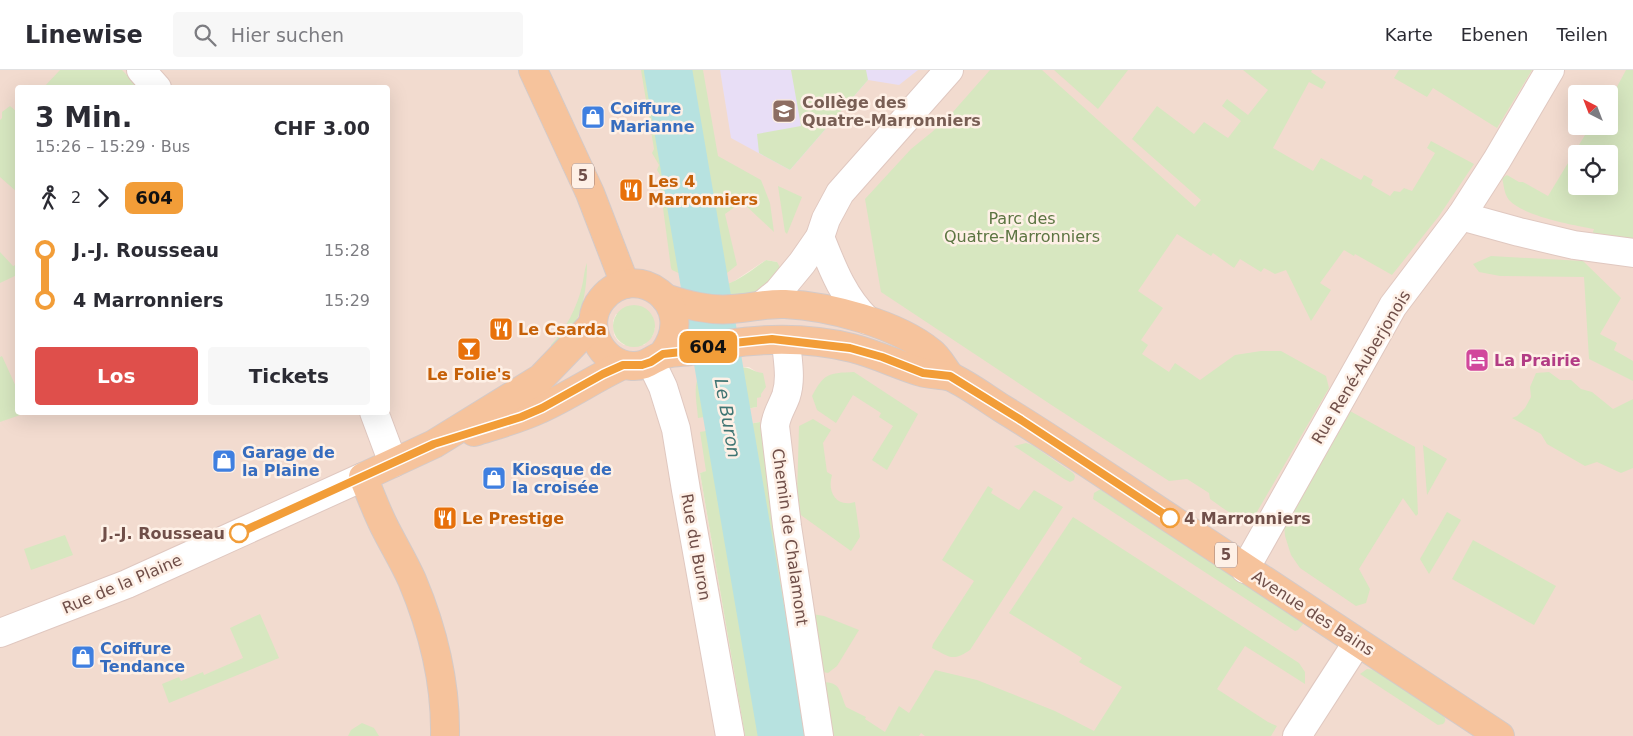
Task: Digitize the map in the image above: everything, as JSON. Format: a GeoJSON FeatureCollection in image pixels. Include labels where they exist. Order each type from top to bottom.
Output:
{"type":"FeatureCollection","features":[{"type":"Feature","properties":{"kind":"main road","name":"5"},"geometry":{"type":"LineString","coordinates":[[534,70],[590,193],[625,284]]}},
{"type":"Feature","properties":{"kind":"main road"},"geometry":{"type":"LineString","coordinates":[[636,283],[657,290],[674,301],[672,308],[675,320],[674,332],[670,344],[657,358],[642,365],[623,365],[610,359],[601,349],[595,337],[593,324],[595,310],[602,298],[612,290],[625,284],[636,283]]}},
{"type":"Feature","properties":{"kind":"main road","name":"Avenue des Bains"},"geometry":{"type":"LineString","coordinates":[[674,301],[707,308],[730,310],[784,304],[814,307],[842,312],[903,335],[932,353],[950,376],[1030,426],[1500,736]]}},
{"type":"Feature","properties":{"kind":"main road","name":"Rue de la Plaine"},"geometry":{"type":"LineString","coordinates":[[363,477],[434,444],[541,378],[593,324]]}},
{"type":"Feature","properties":{"kind":"main road","name":"Avenue des Bains"},"geometry":{"type":"LineString","coordinates":[[657,358],[724,344],[772,339],[850,348],[882,357],[923,373],[950,376]]}},
{"type":"Feature","properties":{"kind":"main road","name":"Rue de la Plaine"},"geometry":{"type":"LineString","coordinates":[[434,444],[536,411],[623,365]]}},
{"type":"Feature","properties":{"kind":"main road"},"geometry":{"type":"LineString","coordinates":[[363,477],[382,524],[411,579],[428,620],[440,671],[445,716],[445,736]]}},
{"type":"Feature","properties":{"kind":"street"},"geometry":{"type":"LineString","coordinates":[[141,70],[154,85]]}},
{"type":"Feature","properties":{"kind":"street"},"geometry":{"type":"LineString","coordinates":[[754,307],[792,277],[820,237],[826,219],[840,193],[949,70]]}},
{"type":"Feature","properties":{"kind":"street","name":"Rue René-Auberjonois"},"geometry":{"type":"LineString","coordinates":[[1246,568],[1348,382],[1393,306],[1461,216],[1497,160],[1550,70]]}},
{"type":"Feature","properties":{"kind":"street"},"geometry":{"type":"LineString","coordinates":[[1461,216],[1574,245],[1633,253]]}},
{"type":"Feature","properties":{"kind":"street"},"geometry":{"type":"LineString","coordinates":[[820,237],[831,267],[854,308],[867,320]]}},
{"type":"Feature","properties":{"kind":"street","name":"Chemin de Chalamont"},"geometry":{"type":"LineString","coordinates":[[786,340],[789,377],[786,396],[776,418],[775,426],[787,526],[819,736]]}},
{"type":"Feature","properties":{"kind":"street","name":"Rue du Buron"},"geometry":{"type":"LineString","coordinates":[[657,358],[676,429],[730,736]]}},
{"type":"Feature","properties":{"kind":"street"},"geometry":{"type":"LineString","coordinates":[[375,415],[393,463]]}},
{"type":"Feature","properties":{"kind":"street","name":"Rue de la Plaine"},"geometry":{"type":"LineString","coordinates":[[0,633],[127,584],[363,477]]}},
{"type":"Feature","properties":{"kind":"street"},"geometry":{"type":"LineString","coordinates":[[1297,736],[1357,643]]}},
{"type":"Feature","properties":{"kind":"shaded area"},"geometry":{"type":"Polygon","coordinates":[[[0,70],[1633,70],[1633,736],[810,736],[760,422],[737,426],[790,736],[771,736],[722,429],[707,471],[700,473],[745,736],[0,736],[0,70]],[[766,260],[733,282],[713,288],[689,288],[705,298],[777,262],[766,260]],[[616,314],[613,321],[614,335],[624,345],[644,345],[653,335],[655,328],[616,314]],[[749,367],[735,368],[735,411],[757,407],[757,398],[761,394],[762,373],[758,373],[749,367]]]}},
{"type":"Feature","properties":{"kind":"shaded area","name":"Collège des Quatre-Marronniers"},"geometry":{"type":"Polygon","coordinates":[[[720,70],[918,70],[899,85],[868,80],[790,170],[731,138],[720,70]]]}},
{"type":"Feature","properties":{"kind":"green space"},"geometry":{"type":"Polygon","coordinates":[[[60,70],[122,70],[136,85],[46,85],[60,70]]]}},
{"type":"Feature","properties":{"kind":"green space"},"geometry":{"type":"Polygon","coordinates":[[[641,70],[657,70],[690,261],[689,271],[685,276],[671,268],[660,186],[663,180],[657,170],[659,165],[652,153],[654,149],[641,70]]]}},
{"type":"Feature","properties":{"kind":"green space"},"geometry":{"type":"Polygon","coordinates":[[[678,70],[703,70],[718,156],[761,180],[770,203],[774,232],[742,202],[725,214],[737,265],[715,279],[712,269],[678,70]]]}},
{"type":"Feature","properties":{"kind":"green space"},"geometry":{"type":"Polygon","coordinates":[[[791,70],[866,70],[868,80],[790,170],[759,153],[757,134],[801,126],[791,70]]]}},
{"type":"Feature","properties":{"kind":"green space","name":"Parc des Quatre-Marronniers"},"geometry":{"type":"Polygon","coordinates":[[[990,70],[1042,70],[1195,207],[1201,200],[1132,139],[1157,106],[1194,134],[1204,122],[1228,138],[1241,121],[1222,106],[1227,99],[1248,115],[1268,90],[1243,70],[1312,70],[1311,72],[1326,82],[1322,89],[1309,82],[1273,148],[1313,171],[1321,158],[1361,180],[1364,175],[1373,180],[1371,185],[1390,196],[1394,191],[1400,192],[1404,188],[1412,191],[1435,153],[1427,148],[1431,141],[1474,164],[1439,216],[1392,275],[1355,254],[1354,256],[1344,250],[1320,283],[1331,290],[1311,321],[1286,270],[1275,274],[1264,268],[1261,272],[1240,259],[1234,268],[1213,253],[1211,256],[1177,234],[1138,291],[1163,308],[1141,340],[1148,345],[1142,354],[1169,372],[1175,363],[1200,380],[1235,355],[1261,351],[1281,351],[1326,376],[1329,388],[1254,517],[1236,516],[1230,513],[1210,499],[1209,493],[1187,479],[1169,481],[881,292],[865,199],[911,149],[952,113],[990,70]]]}},
{"type":"Feature","properties":{"kind":"green space"},"geometry":{"type":"Polygon","coordinates":[[[1054,70],[1128,70],[1098,109],[1054,70]]]}},
{"type":"Feature","properties":{"kind":"green space"},"geometry":{"type":"Polygon","coordinates":[[[1399,70],[1532,70],[1497,128],[1433,88],[1427,97],[1394,78],[1399,70]]]}},
{"type":"Feature","properties":{"kind":"green space"},"geometry":{"type":"Polygon","coordinates":[[[1626,70],[1633,70],[1633,241],[1592,235],[1594,229],[1549,219],[1525,211],[1507,198],[1502,178],[1507,175],[1548,196],[1568,163],[1568,195],[1618,195],[1618,145],[1579,145],[1585,135],[1618,135],[1618,85],[1626,70]]]}},
{"type":"Feature","properties":{"kind":"green space"},"geometry":{"type":"Polygon","coordinates":[[[10,106],[15,110],[15,190],[0,177],[0,120],[2,112],[10,106]]]}},
{"type":"Feature","properties":{"kind":"green space"},"geometry":{"type":"Polygon","coordinates":[[[778,186],[802,197],[787,234],[785,232],[778,186]]]}},
{"type":"Feature","properties":{"kind":"green space"},"geometry":{"type":"Polygon","coordinates":[[[0,252],[13,266],[15,265],[15,276],[0,283],[0,252]]]}},
{"type":"Feature","properties":{"kind":"green space"},"geometry":{"type":"Polygon","coordinates":[[[1491,256],[1583,261],[1621,298],[1600,334],[1617,343],[1614,350],[1633,361],[1633,381],[1589,359],[1584,277],[1500,276],[1479,272],[1473,264],[1491,256]]]}},
{"type":"Feature","properties":{"kind":"green space"},"geometry":{"type":"Polygon","coordinates":[[[766,260],[777,262],[782,271],[765,290],[741,299],[688,292],[689,287],[712,288],[722,286],[748,273],[766,260]]]}},
{"type":"Feature","properties":{"kind":"green space"},"geometry":{"type":"Polygon","coordinates":[[[587,263],[585,292],[577,319],[567,336],[552,349],[551,345],[566,325],[574,310],[587,263]]]}},
{"type":"Feature","properties":{"kind":"green space"},"geometry":{"type":"Polygon","coordinates":[[[638,305],[646,308],[652,314],[655,326],[652,338],[646,344],[630,347],[622,344],[616,338],[613,322],[616,314],[622,308],[638,305]]]}},
{"type":"Feature","properties":{"kind":"green space"},"geometry":{"type":"Polygon","coordinates":[[[2,356],[15,385],[15,415],[20,415],[0,422],[0,357],[2,356]]]}},
{"type":"Feature","properties":{"kind":"green space"},"geometry":{"type":"Polygon","coordinates":[[[731,362],[735,368],[744,367],[763,373],[766,387],[761,397],[757,398],[757,407],[735,411],[725,363],[731,362]]]}},
{"type":"Feature","properties":{"kind":"green space"},"geometry":{"type":"Polygon","coordinates":[[[707,367],[717,415],[698,418],[696,383],[698,377],[707,367]]]}},
{"type":"Feature","properties":{"kind":"green space"},"geometry":{"type":"Polygon","coordinates":[[[854,372],[918,414],[887,470],[872,460],[893,426],[879,417],[881,413],[853,395],[836,423],[817,410],[812,396],[820,383],[828,376],[854,372]]]}},
{"type":"Feature","properties":{"kind":"green space"},"geometry":{"type":"Polygon","coordinates":[[[1549,372],[1560,380],[1571,380],[1581,389],[1592,392],[1613,409],[1633,399],[1633,468],[1621,473],[1597,462],[1585,466],[1547,444],[1541,434],[1512,418],[1525,408],[1531,397],[1530,387],[1536,373],[1549,372]]]}},
{"type":"Feature","properties":{"kind":"green space"},"geometry":{"type":"Polygon","coordinates":[[[1350,411],[1415,447],[1418,514],[1416,516],[1403,498],[1359,569],[1370,589],[1366,603],[1356,606],[1300,568],[1291,555],[1285,536],[1284,524],[1350,411]]]}},
{"type":"Feature","properties":{"kind":"green space"},"geometry":{"type":"Polygon","coordinates":[[[813,419],[831,430],[823,443],[827,472],[832,475],[831,487],[834,497],[843,503],[855,502],[860,537],[851,551],[798,513],[799,426],[813,419]]]}},
{"type":"Feature","properties":{"kind":"green space"},"geometry":{"type":"Polygon","coordinates":[[[760,422],[810,736],[790,736],[737,426],[760,422]]]}},
{"type":"Feature","properties":{"kind":"green space"},"geometry":{"type":"Polygon","coordinates":[[[722,428],[771,736],[745,736],[700,473],[706,471],[700,432],[722,428]]]}},
{"type":"Feature","properties":{"kind":"green space"},"geometry":{"type":"Polygon","coordinates":[[[1026,443],[1032,445],[1073,473],[1075,476],[1074,480],[1070,482],[1064,479],[1014,446],[1026,443]]]}},
{"type":"Feature","properties":{"kind":"green space"},"geometry":{"type":"Polygon","coordinates":[[[1423,445],[1447,459],[1427,495],[1423,445]]]}},
{"type":"Feature","properties":{"kind":"green space"},"geometry":{"type":"Polygon","coordinates":[[[988,486],[993,489],[991,493],[1019,510],[1034,490],[1063,507],[970,650],[959,656],[951,657],[932,648],[933,644],[974,581],[942,560],[988,486]]]}},
{"type":"Feature","properties":{"kind":"green space"},"geometry":{"type":"Polygon","coordinates":[[[1099,490],[1304,623],[1295,631],[1093,499],[1094,493],[1099,490]]]}},
{"type":"Feature","properties":{"kind":"green space"},"geometry":{"type":"Polygon","coordinates":[[[1447,512],[1461,520],[1429,574],[1420,559],[1447,512]]]}},
{"type":"Feature","properties":{"kind":"green space"},"geometry":{"type":"Polygon","coordinates":[[[1073,517],[1299,663],[1305,672],[1305,684],[1245,646],[1217,689],[1277,726],[1271,736],[925,736],[921,733],[919,736],[825,736],[818,682],[831,683],[838,687],[846,707],[866,717],[865,719],[885,732],[899,706],[909,713],[935,670],[977,680],[1055,711],[1094,731],[1122,687],[1079,662],[1082,658],[1009,613],[1073,517]]]}},
{"type":"Feature","properties":{"kind":"green space"},"geometry":{"type":"Polygon","coordinates":[[[65,535],[73,555],[31,570],[24,549],[65,535]]]}},
{"type":"Feature","properties":{"kind":"green space"},"geometry":{"type":"Polygon","coordinates":[[[1473,540],[1556,586],[1534,625],[1452,579],[1473,540]]]}},
{"type":"Feature","properties":{"kind":"green space"},"geometry":{"type":"Polygon","coordinates":[[[260,614],[279,658],[169,703],[162,684],[179,677],[181,681],[203,672],[204,675],[243,658],[230,628],[260,614]]]}},
{"type":"Feature","properties":{"kind":"green space"},"geometry":{"type":"Polygon","coordinates":[[[812,614],[824,616],[859,630],[837,666],[828,673],[818,671],[812,614]]]}},
{"type":"Feature","properties":{"kind":"green space"},"geometry":{"type":"Polygon","coordinates":[[[1367,669],[1374,670],[1442,714],[1445,722],[1438,725],[1360,674],[1367,669]]]}},
{"type":"Feature","properties":{"kind":"green space"},"geometry":{"type":"Polygon","coordinates":[[[362,723],[374,728],[379,736],[348,736],[351,730],[362,723]]]}},
{"type":"Feature","properties":{"kind":"waterway","name":"Le Buron"},"geometry":{"type":"LineString","coordinates":[[668,70],[782,736]]}},
{"type":"Feature","properties":{"kind":"bus line","name":"604"},"geometry":{"type":"LineString","coordinates":[[239,533],[434,444],[521,417],[542,408],[576,388],[623,365],[642,365],[651,362],[663,354],[691,351],[724,344],[772,339],[850,348],[882,357],[923,373],[950,376],[1021,420],[1170,518]]}},
{"type":"Feature","properties":{"kind":"place","name":"Collège des Quatre-Marronniers"},"geometry":{"type":"Point","coordinates":[784,111]}},
{"type":"Feature","properties":{"kind":"place","name":"Coiffure Marianne"},"geometry":{"type":"Point","coordinates":[593,117]}},
{"type":"Feature","properties":{"kind":"place","name":"Les 4 Marronniers"},"geometry":{"type":"Point","coordinates":[631,190]}},
{"type":"Feature","properties":{"kind":"place","name":"Le Csarda"},"geometry":{"type":"Point","coordinates":[501,329]}},
{"type":"Feature","properties":{"kind":"place","name":"Le Folie's"},"geometry":{"type":"Point","coordinates":[469,349]}},
{"type":"Feature","properties":{"kind":"place","name":"La Prairie"},"geometry":{"type":"Point","coordinates":[1477,360]}},
{"type":"Feature","properties":{"kind":"place","name":"Garage de la Plaine"},"geometry":{"type":"Point","coordinates":[224,461]}},
{"type":"Feature","properties":{"kind":"place","name":"Kiosque de la croisée"},"geometry":{"type":"Point","coordinates":[494,478]}},
{"type":"Feature","properties":{"kind":"place","name":"Le Prestige"},"geometry":{"type":"Point","coordinates":[445,518]}},
{"type":"Feature","properties":{"kind":"place","name":"4 Marronniers"},"geometry":{"type":"Point","coordinates":[1170,518]}},
{"type":"Feature","properties":{"kind":"place","name":"J.-J. Rousseau"},"geometry":{"type":"Point","coordinates":[239,533]}},
{"type":"Feature","properties":{"kind":"place","name":"Coiffure Tendance"},"geometry":{"type":"Point","coordinates":[83,657]}}]}
